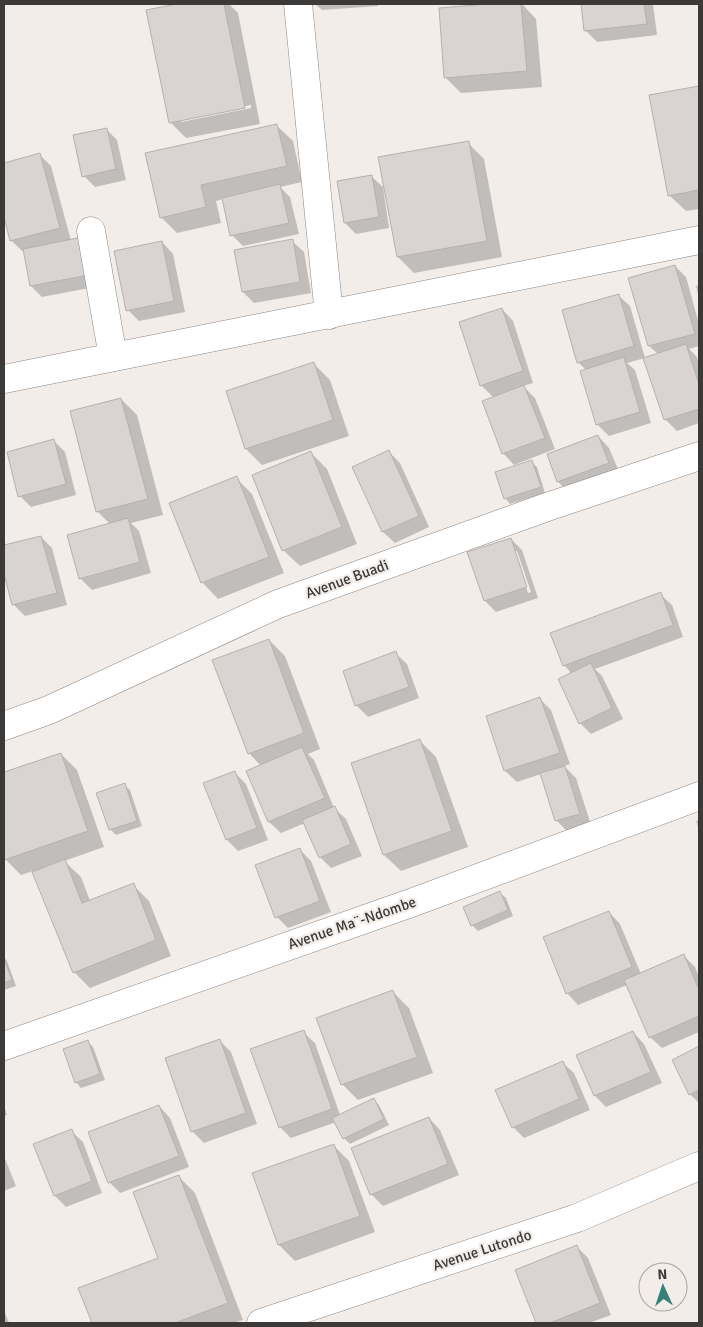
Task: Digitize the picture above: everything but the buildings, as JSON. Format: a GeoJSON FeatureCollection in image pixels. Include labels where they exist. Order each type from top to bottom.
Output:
{"type":"FeatureCollection","features":[{"type":"Feature","properties":{"kind":"street"},"geometry":{"type":"LineString","coordinates":[[298,4],[329,315]]}},
{"type":"Feature","properties":{"kind":"street"},"geometry":{"type":"LineString","coordinates":[[91,231],[113,357]]}},
{"type":"Feature","properties":{"kind":"street"},"geometry":{"type":"LineString","coordinates":[[4,379],[699,240]]}},
{"type":"Feature","properties":{"kind":"street","name":"Avenue Buadi"},"geometry":{"type":"LineString","coordinates":[[4,726],[49,710],[278,604],[547,507],[699,456]]}},
{"type":"Feature","properties":{"kind":"street","name":"Avenue Ma¨-Ndombe"},"geometry":{"type":"LineString","coordinates":[[4,1046],[411,903],[699,796]]}},
{"type":"Feature","properties":{"kind":"street","name":"Avenue Lutondo"},"geometry":{"type":"LineString","coordinates":[[261,1323],[577,1218],[699,1166]]}}]}
